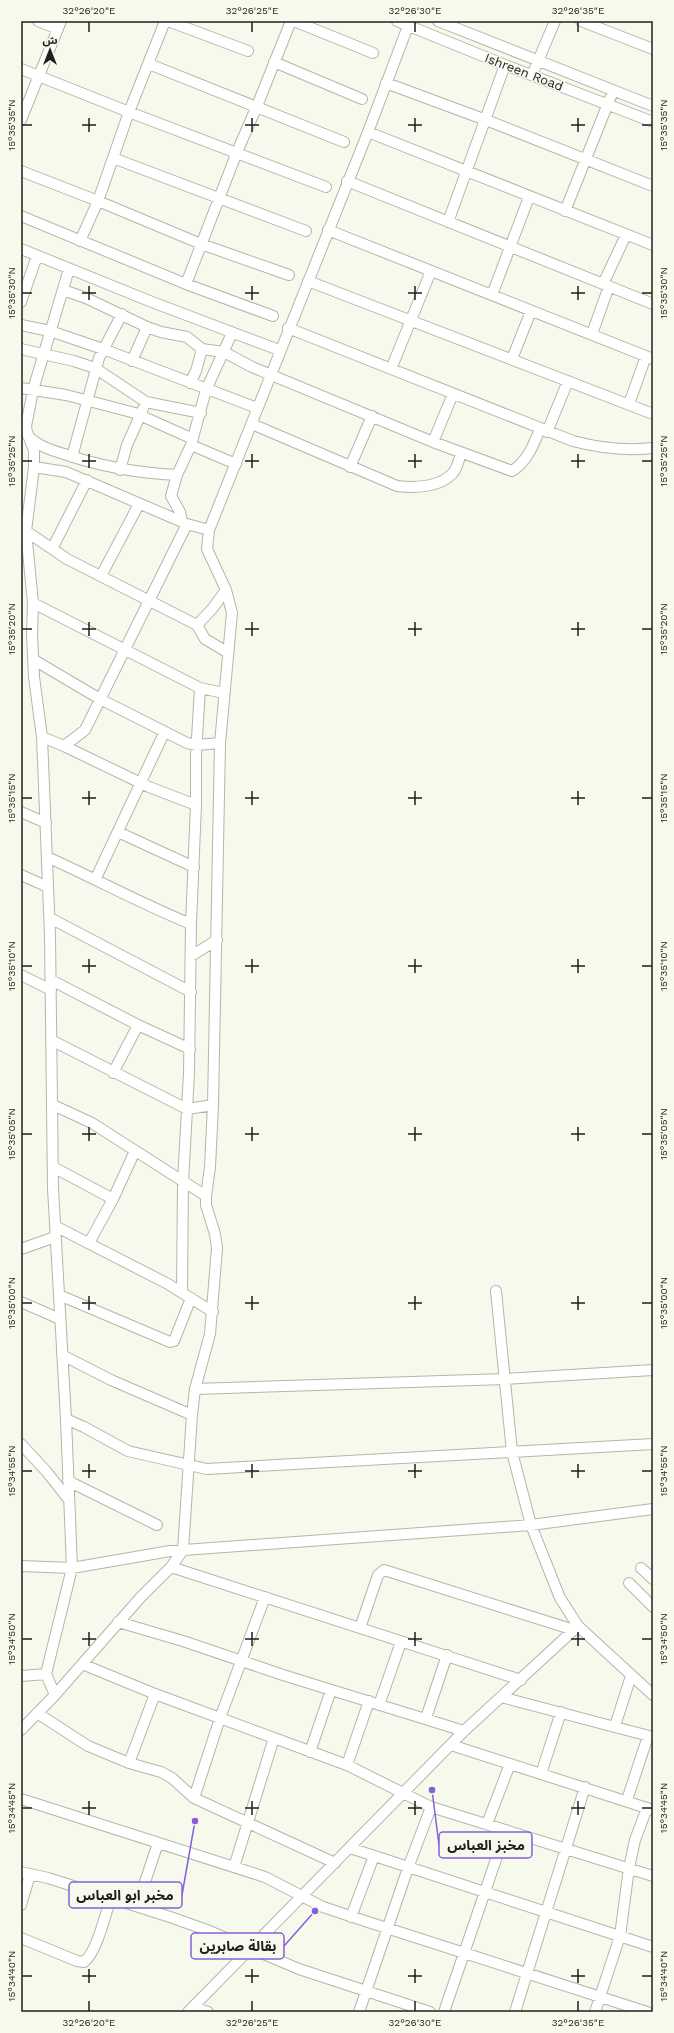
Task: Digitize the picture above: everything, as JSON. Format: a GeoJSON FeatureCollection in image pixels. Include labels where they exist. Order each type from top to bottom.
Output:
{"type":"FeatureCollection","features":[{"type":"Feature","properties":{"kind":"street"},"geometry":{"type":"LineString","coordinates":[[21,120],[60,25],[38,21]]}},
{"type":"Feature","properties":{"kind":"street"},"geometry":{"type":"LineString","coordinates":[[80,241],[98,201],[129,112],[165,21]]}},
{"type":"Feature","properties":{"kind":"street"},"geometry":{"type":"LineString","coordinates":[[168,21],[248,51]]}},
{"type":"Feature","properties":{"kind":"street"},"geometry":{"type":"LineString","coordinates":[[186,284],[290,21]]}},
{"type":"Feature","properties":{"kind":"street"},"geometry":{"type":"LineString","coordinates":[[294,21],[373,53]]}},
{"type":"Feature","properties":{"kind":"street","name":"Ishreen Road"},"geometry":{"type":"LineString","coordinates":[[398,21],[505,65],[653,122]]}},
{"type":"Feature","properties":{"kind":"street"},"geometry":{"type":"LineString","coordinates":[[438,21],[653,106]]}},
{"type":"Feature","properties":{"kind":"street"},"geometry":{"type":"LineString","coordinates":[[532,75],[539,62],[555,21]]}},
{"type":"Feature","properties":{"kind":"street"},"geometry":{"type":"LineString","coordinates":[[581,21],[653,48]]}},
{"type":"Feature","properties":{"kind":"street"},"geometry":{"type":"LineString","coordinates":[[21,1730],[55,1695],[118,1622],[171,1567],[183,1550],[192,1415],[195,1389],[210,1334],[213,1312],[217,1248],[215,1234],[206,1205],[206,1196],[210,1167],[213,1105],[220,743],[227,652],[232,613],[226,590],[208,549],[209,530],[252,424],[279,350],[368,132],[408,26]]}},
{"type":"Feature","properties":{"kind":"street"},"geometry":{"type":"LineString","coordinates":[[274,62],[362,99]]}},
{"type":"Feature","properties":{"kind":"street"},"geometry":{"type":"LineString","coordinates":[[149,64],[344,142]]}},
{"type":"Feature","properties":{"kind":"street"},"geometry":{"type":"LineString","coordinates":[[448,222],[505,65]]}},
{"type":"Feature","properties":{"kind":"street"},"geometry":{"type":"LineString","coordinates":[[21,69],[326,187]]}},
{"type":"Feature","properties":{"kind":"street"},"geometry":{"type":"LineString","coordinates":[[386,83],[486,120],[653,186]]}},
{"type":"Feature","properties":{"kind":"street"},"geometry":{"type":"LineString","coordinates":[[566,211],[613,91]]}},
{"type":"Feature","properties":{"kind":"street"},"geometry":{"type":"LineString","coordinates":[[368,132],[653,245]]}},
{"type":"Feature","properties":{"kind":"street"},"geometry":{"type":"LineString","coordinates":[[113,158],[306,231]]}},
{"type":"Feature","properties":{"kind":"street"},"geometry":{"type":"LineString","coordinates":[[21,171],[201,244],[289,275]]}},
{"type":"Feature","properties":{"kind":"street"},"geometry":{"type":"LineString","coordinates":[[348,181],[653,304]]}},
{"type":"Feature","properties":{"kind":"street"},"geometry":{"type":"LineString","coordinates":[[492,295],[529,197]]}},
{"type":"Feature","properties":{"kind":"street"},"geometry":{"type":"LineString","coordinates":[[21,216],[186,284],[273,316]]}},
{"type":"Feature","properties":{"kind":"street"},"geometry":{"type":"LineString","coordinates":[[328,230],[650,358],[628,404]]}},
{"type":"Feature","properties":{"kind":"street"},"geometry":{"type":"LineString","coordinates":[[592,334],[606,285],[626,235]]}},
{"type":"Feature","properties":{"kind":"street"},"geometry":{"type":"LineString","coordinates":[[21,249],[232,333],[279,350]]}},
{"type":"Feature","properties":{"kind":"street"},"geometry":{"type":"LineString","coordinates":[[21,302],[37,256]]}},
{"type":"Feature","properties":{"kind":"street"},"geometry":{"type":"LineString","coordinates":[[55,1695],[46,1674],[72,1568],[66,1419],[55,1237],[50,918],[46,823],[42,737],[32,634],[33,603],[24,529],[25,506],[34,467],[34,451],[25,434],[26,426],[33,390],[69,269]]}},
{"type":"Feature","properties":{"kind":"street"},"geometry":{"type":"LineString","coordinates":[[391,369],[410,319],[431,271]]}},
{"type":"Feature","properties":{"kind":"street"},"geometry":{"type":"LineString","coordinates":[[308,281],[410,319],[653,414]]}},
{"type":"Feature","properties":{"kind":"street"},"geometry":{"type":"LineString","coordinates":[[63,290],[86,298],[147,327],[161,332],[187,337],[202,349],[224,352],[270,374],[433,442],[512,471],[521,465],[544,430],[568,380]]}},
{"type":"Feature","properties":{"kind":"street"},"geometry":{"type":"LineString","coordinates":[[512,359],[531,310]]}},
{"type":"Feature","properties":{"kind":"street"},"geometry":{"type":"LineString","coordinates":[[72,457],[95,368],[103,349],[122,314]]}},
{"type":"Feature","properties":{"kind":"street"},"geometry":{"type":"LineString","coordinates":[[21,324],[50,331],[103,349],[206,390],[257,408]]}},
{"type":"Feature","properties":{"kind":"street"},"geometry":{"type":"LineString","coordinates":[[132,360],[147,327]]}},
{"type":"Feature","properties":{"kind":"street"},"geometry":{"type":"LineString","coordinates":[[288,328],[544,430],[594,447],[638,450],[653,448]]}},
{"type":"Feature","properties":{"kind":"street"},"geometry":{"type":"LineString","coordinates":[[185,522],[171,496],[177,475],[192,442],[206,390],[232,333]]}},
{"type":"Feature","properties":{"kind":"street"},"geometry":{"type":"LineString","coordinates":[[21,349],[74,360],[95,368],[146,402],[201,413]]}},
{"type":"Feature","properties":{"kind":"street"},"geometry":{"type":"LineString","coordinates":[[190,383],[196,371],[202,349]]}},
{"type":"Feature","properties":{"kind":"street"},"geometry":{"type":"LineString","coordinates":[[21,388],[66,395],[140,415],[236,464]]}},
{"type":"Feature","properties":{"kind":"street"},"geometry":{"type":"LineString","coordinates":[[433,442],[453,394]]}},
{"type":"Feature","properties":{"kind":"street"},"geometry":{"type":"LineString","coordinates":[[120,470],[127,445],[146,402]]}},
{"type":"Feature","properties":{"kind":"street"},"geometry":{"type":"LineString","coordinates":[[350,467],[372,416]]}},
{"type":"Feature","properties":{"kind":"street"},"geometry":{"type":"LineString","coordinates":[[252,424],[397,486],[414,488],[430,486],[453,473],[461,453]]}},
{"type":"Feature","properties":{"kind":"street"},"geometry":{"type":"LineString","coordinates":[[25,434],[39,444],[72,457],[120,470],[177,475]]}},
{"type":"Feature","properties":{"kind":"street"},"geometry":{"type":"LineString","coordinates":[[34,467],[58,470],[87,480],[139,504],[209,530]]}},
{"type":"Feature","properties":{"kind":"street"},"geometry":{"type":"LineString","coordinates":[[52,549],[87,480]]}},
{"type":"Feature","properties":{"kind":"street"},"geometry":{"type":"LineString","coordinates":[[101,576],[139,504]]}},
{"type":"Feature","properties":{"kind":"street"},"geometry":{"type":"LineString","coordinates":[[64,746],[85,730],[148,602],[185,522]]}},
{"type":"Feature","properties":{"kind":"street"},"geometry":{"type":"LineString","coordinates":[[24,529],[52,549],[148,602],[197,625],[205,638],[227,652]]}},
{"type":"Feature","properties":{"kind":"street"},"geometry":{"type":"LineString","coordinates":[[197,625],[212,610],[226,590]]}},
{"type":"Feature","properties":{"kind":"street"},"geometry":{"type":"LineString","coordinates":[[33,603],[124,651],[200,688],[224,693]]}},
{"type":"Feature","properties":{"kind":"street"},"geometry":{"type":"LineString","coordinates":[[21,637],[32,634]]}},
{"type":"Feature","properties":{"kind":"street"},"geometry":{"type":"LineString","coordinates":[[34,660],[100,699],[164,733],[187,743],[196,745],[220,743]]}},
{"type":"Feature","properties":{"kind":"street"},"geometry":{"type":"LineString","coordinates":[[182,1291],[183,1182],[192,992],[191,956],[196,805],[196,745],[200,688]]}},
{"type":"Feature","properties":{"kind":"street"},"geometry":{"type":"LineString","coordinates":[[96,878],[142,783],[164,733]]}},
{"type":"Feature","properties":{"kind":"street"},"geometry":{"type":"LineString","coordinates":[[42,737],[142,783],[196,805]]}},
{"type":"Feature","properties":{"kind":"street"},"geometry":{"type":"LineString","coordinates":[[21,812],[46,823]]}},
{"type":"Feature","properties":{"kind":"street"},"geometry":{"type":"LineString","coordinates":[[118,832],[194,867]]}},
{"type":"Feature","properties":{"kind":"street"},"geometry":{"type":"LineString","coordinates":[[47,857],[96,878],[152,908],[192,924]]}},
{"type":"Feature","properties":{"kind":"street"},"geometry":{"type":"LineString","coordinates":[[21,874],[48,887]]}},
{"type":"Feature","properties":{"kind":"street"},"geometry":{"type":"LineString","coordinates":[[50,918],[192,992]]}},
{"type":"Feature","properties":{"kind":"street"},"geometry":{"type":"LineString","coordinates":[[191,956],[217,940]]}},
{"type":"Feature","properties":{"kind":"street"},"geometry":{"type":"LineString","coordinates":[[21,975],[51,985],[190,1049]]}},
{"type":"Feature","properties":{"kind":"street"},"geometry":{"type":"LineString","coordinates":[[113,1073],[138,1025]]}},
{"type":"Feature","properties":{"kind":"street"},"geometry":{"type":"LineString","coordinates":[[51,1040],[113,1073],[187,1109],[213,1105]]}},
{"type":"Feature","properties":{"kind":"street"},"geometry":{"type":"LineString","coordinates":[[53,1105],[92,1124],[206,1196]]}},
{"type":"Feature","properties":{"kind":"street"},"geometry":{"type":"LineString","coordinates":[[89,1243],[113,1199],[136,1151]]}},
{"type":"Feature","properties":{"kind":"street"},"geometry":{"type":"LineString","coordinates":[[53,1167],[113,1199]]}},
{"type":"Feature","properties":{"kind":"street"},"geometry":{"type":"LineString","coordinates":[[55,1226],[182,1291],[213,1312]]}},
{"type":"Feature","properties":{"kind":"street"},"geometry":{"type":"LineString","coordinates":[[21,1249],[55,1237]]}},
{"type":"Feature","properties":{"kind":"street"},"geometry":{"type":"LineString","coordinates":[[496,1291],[512,1452],[531,1525],[560,1598],[576,1628],[653,1695]]}},
{"type":"Feature","properties":{"kind":"street"},"geometry":{"type":"LineString","coordinates":[[59,1295],[170,1342],[174,1341],[191,1298]]}},
{"type":"Feature","properties":{"kind":"street"},"geometry":{"type":"LineString","coordinates":[[21,1302],[60,1319]]}},
{"type":"Feature","properties":{"kind":"street"},"geometry":{"type":"LineString","coordinates":[[62,1355],[111,1380],[192,1415]]}},
{"type":"Feature","properties":{"kind":"street"},"geometry":{"type":"LineString","coordinates":[[195,1389],[505,1379],[653,1370]]}},
{"type":"Feature","properties":{"kind":"street"},"geometry":{"type":"LineString","coordinates":[[66,1419],[128,1451],[207,1469],[653,1444]]}},
{"type":"Feature","properties":{"kind":"street"},"geometry":{"type":"LineString","coordinates":[[21,1444],[46,1471],[69,1500]]}},
{"type":"Feature","properties":{"kind":"street"},"geometry":{"type":"LineString","coordinates":[[68,1481],[157,1525]]}},
{"type":"Feature","properties":{"kind":"street"},"geometry":{"type":"LineString","coordinates":[[22,1567],[72,1568],[183,1550],[531,1525],[653,1509]]}},
{"type":"Feature","properties":{"kind":"street"},"geometry":{"type":"LineString","coordinates":[[171,1567],[521,1680]]}},
{"type":"Feature","properties":{"kind":"street"},"geometry":{"type":"LineString","coordinates":[[642,1568],[653,1579]]}},
{"type":"Feature","properties":{"kind":"street"},"geometry":{"type":"LineString","coordinates":[[360,1628],[378,1575],[384,1570],[576,1628]]}},
{"type":"Feature","properties":{"kind":"street"},"geometry":{"type":"LineString","coordinates":[[629,1583],[653,1607]]}},
{"type":"Feature","properties":{"kind":"street"},"geometry":{"type":"LineString","coordinates":[[194,1798],[220,1718],[265,1597]]}},
{"type":"Feature","properties":{"kind":"street"},"geometry":{"type":"LineString","coordinates":[[118,1622],[464,1731]]}},
{"type":"Feature","properties":{"kind":"street"},"geometry":{"type":"LineString","coordinates":[[190,2010],[249,1948],[350,1848],[464,1731],[576,1628]]}},
{"type":"Feature","properties":{"kind":"street"},"geometry":{"type":"LineString","coordinates":[[379,1705],[401,1642]]}},
{"type":"Feature","properties":{"kind":"street"},"geometry":{"type":"LineString","coordinates":[[426,1718],[447,1656]]}},
{"type":"Feature","properties":{"kind":"street"},"geometry":{"type":"LineString","coordinates":[[82,1664],[155,1694],[347,1765],[431,1807],[564,1847],[653,1876]]}},
{"type":"Feature","properties":{"kind":"street"},"geometry":{"type":"LineString","coordinates":[[21,1676],[46,1674]]}},
{"type":"Feature","properties":{"kind":"street"},"geometry":{"type":"LineString","coordinates":[[615,1726],[631,1676]]}},
{"type":"Feature","properties":{"kind":"street"},"geometry":{"type":"LineString","coordinates":[[310,1752],[331,1690]]}},
{"type":"Feature","properties":{"kind":"street"},"geometry":{"type":"LineString","coordinates":[[129,1763],[155,1694]]}},
{"type":"Feature","properties":{"kind":"street"},"geometry":{"type":"LineString","coordinates":[[501,1697],[651,1736],[627,1800]]}},
{"type":"Feature","properties":{"kind":"street"},"geometry":{"type":"LineString","coordinates":[[347,1765],[369,1701]]}},
{"type":"Feature","properties":{"kind":"street"},"geometry":{"type":"LineString","coordinates":[[541,1774],[561,1712]]}},
{"type":"Feature","properties":{"kind":"street"},"geometry":{"type":"LineString","coordinates":[[37,1713],[88,1746],[129,1763],[161,1772],[172,1778],[194,1798],[335,1863]]}},
{"type":"Feature","properties":{"kind":"street"},"geometry":{"type":"LineString","coordinates":[[234,1867],[274,1738]]}},
{"type":"Feature","properties":{"kind":"street"},"geometry":{"type":"LineString","coordinates":[[451,1745],[627,1800],[650,1809],[635,1840],[629,1868],[620,1936],[596,2012]]}},
{"type":"Feature","properties":{"kind":"street"},"geometry":{"type":"LineString","coordinates":[[487,1824],[510,1764]]}},
{"type":"Feature","properties":{"kind":"street"},"geometry":{"type":"LineString","coordinates":[[515,2012],[564,1847],[585,1787]]}},
{"type":"Feature","properties":{"kind":"street"},"geometry":{"type":"LineString","coordinates":[[21,1799],[265,1877],[323,1907],[351,1917],[647,2012]]}},
{"type":"Feature","properties":{"kind":"street"},"geometry":{"type":"LineString","coordinates":[[359,2012],[408,1868],[431,1807]]}},
{"type":"Feature","properties":{"kind":"street"},"geometry":{"type":"LineString","coordinates":[[444,2012],[506,1830]]}},
{"type":"Feature","properties":{"kind":"street"},"geometry":{"type":"LineString","coordinates":[[138,1906],[158,1843]]}},
{"type":"Feature","properties":{"kind":"street"},"geometry":{"type":"LineString","coordinates":[[350,1848],[653,1947]]}},
{"type":"Feature","properties":{"kind":"street"},"geometry":{"type":"LineString","coordinates":[[351,1917],[374,1856]]}},
{"type":"Feature","properties":{"kind":"street"},"geometry":{"type":"LineString","coordinates":[[21,1904],[26,1874],[138,1906],[207,1930],[299,1969],[428,2012]]}},
{"type":"Feature","properties":{"kind":"street"},"geometry":{"type":"LineString","coordinates":[[21,1938],[76,1961],[84,1962],[94,1947],[111,1898]]}},
{"type":"Feature","properties":{"kind":"street"},"geometry":{"type":"LineString","coordinates":[[190,2010],[208,2012]]}},
{"type":"Feature","properties":{"kind":"place","name":"مخبز العباس"},"geometry":{"type":"Point","coordinates":[432,1790]}},
{"type":"Feature","properties":{"kind":"place","name":"مخبر ابو العباس"},"geometry":{"type":"Point","coordinates":[195,1821]}},
{"type":"Feature","properties":{"kind":"place","name":"بقالة صابرين"},"geometry":{"type":"Point","coordinates":[315,1911]}}]}
